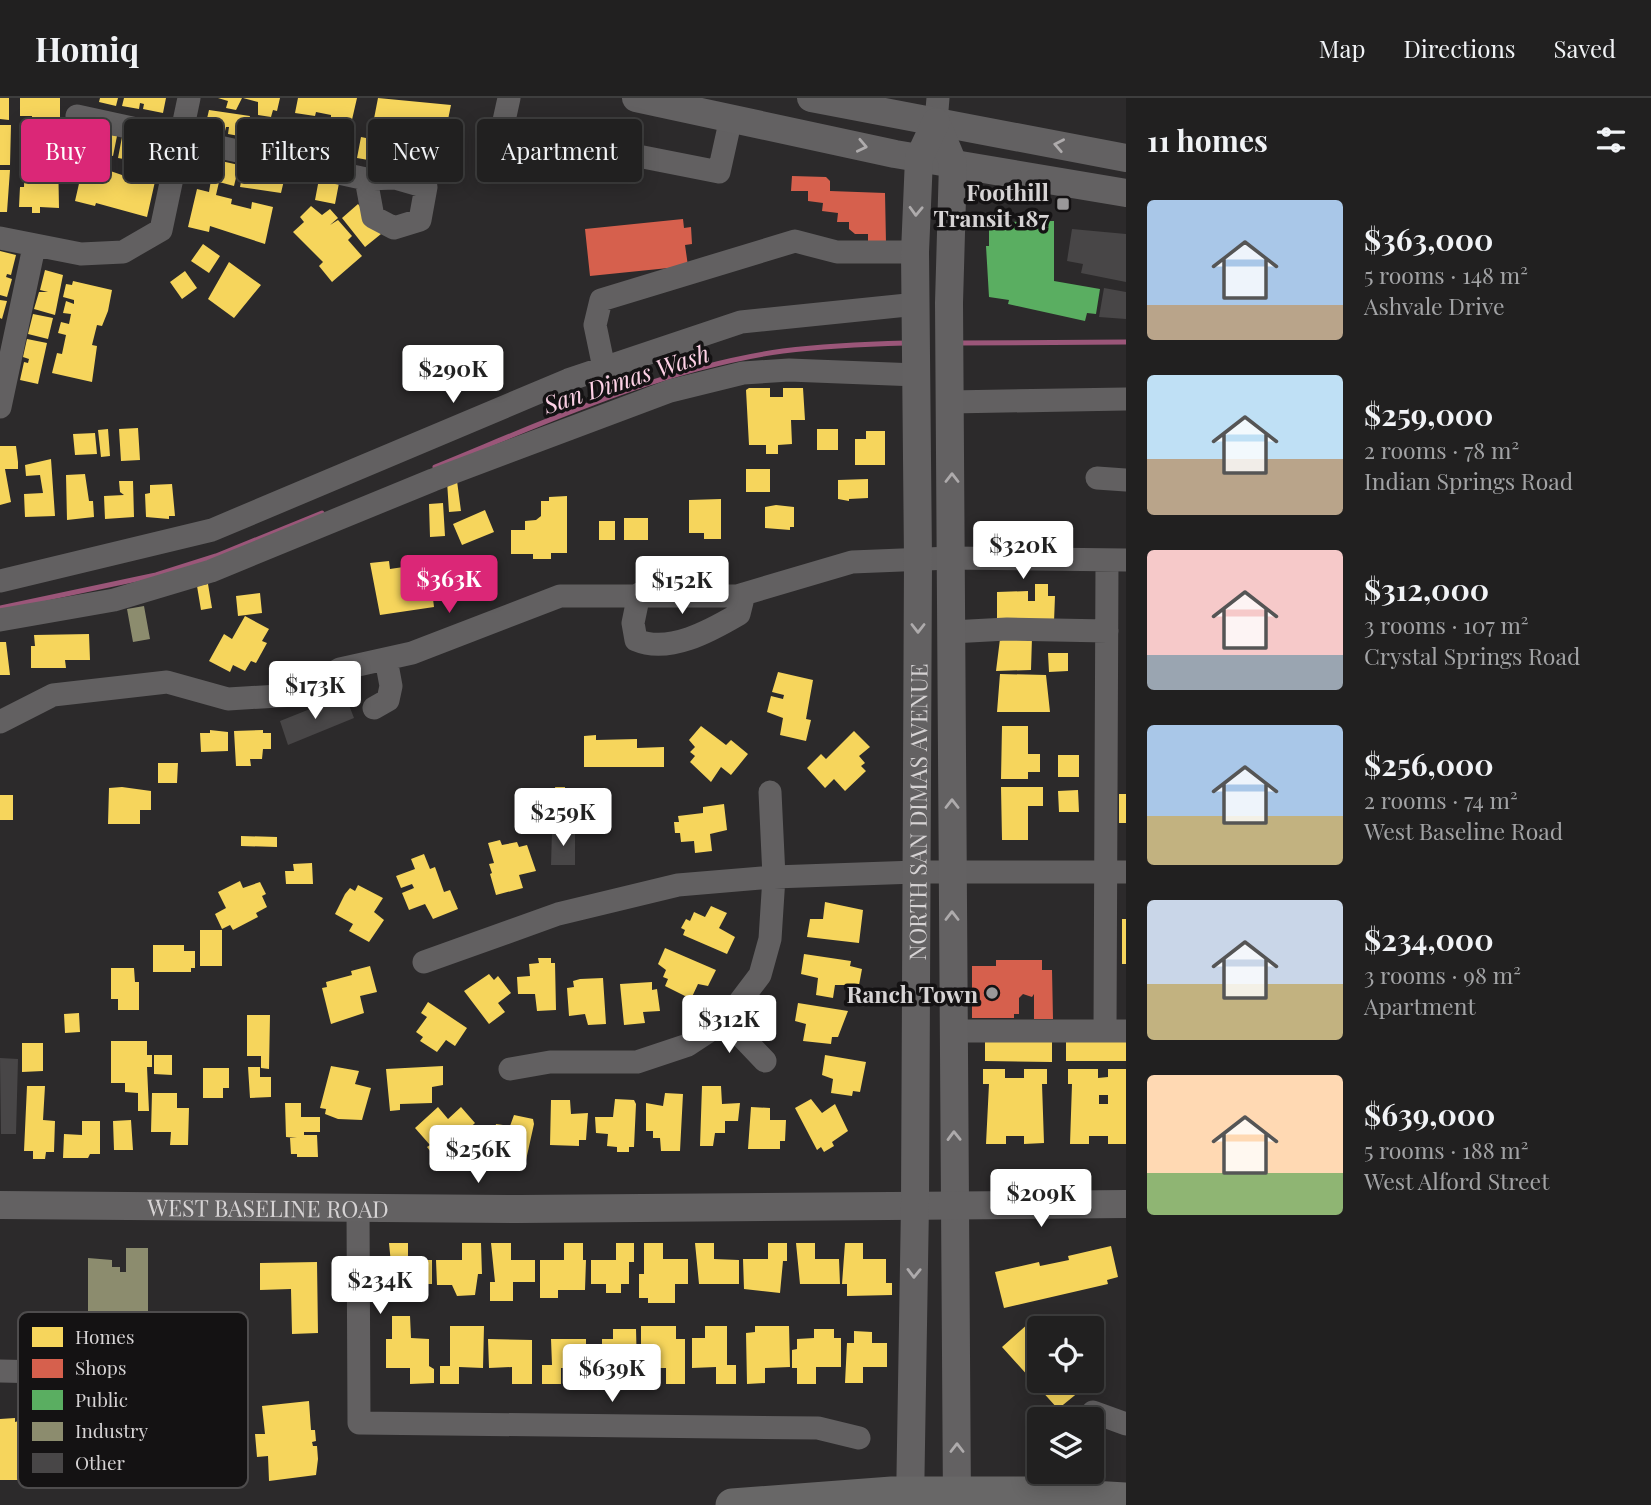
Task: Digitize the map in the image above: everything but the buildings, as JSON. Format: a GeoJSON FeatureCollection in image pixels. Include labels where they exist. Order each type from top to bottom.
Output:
{"type":"FeatureCollection","features":[{"type":"Feature","properties":{"kind":"highway"},"geometry":{"type":"LineString","coordinates":[[732,1505],[910,1499],[1126,1499]]}},
{"type":"Feature","properties":{"kind":"main road"},"geometry":{"type":"LineString","coordinates":[[636,98],[919,158],[1126,193]]}},
{"type":"Feature","properties":{"kind":"main road"},"geometry":{"type":"LineString","coordinates":[[811,98],[937,110],[1126,158]]}},
{"type":"Feature","properties":{"kind":"main road","name":"NORTH SAN DIMAS AVENUE"},"geometry":{"type":"LineString","coordinates":[[910,1499],[915,1205],[918,560],[915,252],[919,158],[937,110]]}},
{"type":"Feature","properties":{"kind":"main road","name":"NORTH SAN DIMAS AVENUE"},"geometry":{"type":"LineString","coordinates":[[937,110],[953,163],[950,402],[957,1499]]}},
{"type":"Feature","properties":{"kind":"main road","name":"WEST BASELINE ROAD"},"geometry":{"type":"LineString","coordinates":[[0,1205],[358,1209],[1126,1204]]}},
{"type":"Feature","properties":{"kind":"street"},"geometry":{"type":"LineString","coordinates":[[184,119],[189,98]]}},
{"type":"Feature","properties":{"kind":"street"},"geometry":{"type":"LineString","coordinates":[[509,98],[496,157],[553,171],[562,141],[719,172],[731,118]]}},
{"type":"Feature","properties":{"kind":"street"},"geometry":{"type":"LineString","coordinates":[[78,116],[124,126]]}},
{"type":"Feature","properties":{"kind":"street"},"geometry":{"type":"LineString","coordinates":[[223,147],[366,178]]}},
{"type":"Feature","properties":{"kind":"street"},"geometry":{"type":"LineString","coordinates":[[0,238],[34,247],[81,254],[123,252],[161,230],[171,182]]}},
{"type":"Feature","properties":{"kind":"street"},"geometry":{"type":"LineString","coordinates":[[604,368],[595,325],[601,300],[795,242],[837,252],[915,252]]}},
{"type":"Feature","properties":{"kind":"street"},"geometry":{"type":"LineString","coordinates":[[0,407],[34,247]]}},
{"type":"Feature","properties":{"kind":"street"},"geometry":{"type":"LineString","coordinates":[[0,581],[212,530],[568,380],[741,322],[917,340]]}},
{"type":"Feature","properties":{"kind":"street"},"geometry":{"type":"LineString","coordinates":[[0,620],[114,600],[211,571],[421,484],[670,391],[743,373],[789,370],[917,340]]}},
{"type":"Feature","properties":{"kind":"street"},"geometry":{"type":"LineString","coordinates":[[950,402],[1126,399]]}},
{"type":"Feature","properties":{"kind":"street"},"geometry":{"type":"LineString","coordinates":[[1097,478],[1126,480]]}},
{"type":"Feature","properties":{"kind":"street"},"geometry":{"type":"LineString","coordinates":[[0,722],[53,695],[167,682],[228,699],[295,695],[340,668],[412,653],[560,596],[744,594],[852,562],[951,558],[1116,561],[1107,631],[1116,715],[1116,1031],[952,1031]]}},
{"type":"Feature","properties":{"kind":"street"},"geometry":{"type":"LineString","coordinates":[[639,594],[633,623],[636,640],[648,645],[667,645],[739,614],[744,594]]}},
{"type":"Feature","properties":{"kind":"street"},"geometry":{"type":"LineString","coordinates":[[951,632],[1007,629],[1107,631]]}},
{"type":"Feature","properties":{"kind":"street"},"geometry":{"type":"LineString","coordinates":[[374,708],[388,700],[391,686],[386,659]]}},
{"type":"Feature","properties":{"kind":"street"},"geometry":{"type":"LineString","coordinates":[[510,1069],[550,1062],[636,1062],[688,1045],[726,1020],[760,975],[770,939],[774,877],[770,792]]}},
{"type":"Feature","properties":{"kind":"street"},"geometry":{"type":"LineString","coordinates":[[424,962],[558,914],[678,885],[774,877],[916,872],[1116,872]]}},
{"type":"Feature","properties":{"kind":"street"},"geometry":{"type":"LineString","coordinates":[[726,1020],[765,1061]]}},
{"type":"Feature","properties":{"kind":"street"},"geometry":{"type":"LineString","coordinates":[[358,1209],[359,1423],[818,1428],[859,1438]]}},
{"type":"Feature","properties":{"kind":"street"},"geometry":{"type":"LineString","coordinates":[[0,1371],[18,1371]]}},
{"type":"Feature","properties":{"kind":"street"},"geometry":{"type":"LineString","coordinates":[[1104,1416],[1126,1424]]}},
{"type":"Feature","properties":{"kind":"waterway","name":"San Dimas Wash"},"geometry":{"type":"LineString","coordinates":[[958,343],[1126,342]]}},
{"type":"Feature","properties":{"kind":"waterway","name":"San Dimas Wash"},"geometry":{"type":"LineString","coordinates":[[435,467],[606,398],[693,370],[783,351],[906,343]]}},
{"type":"Feature","properties":{"kind":"waterway","name":"San Dimas Wash"},"geometry":{"type":"LineString","coordinates":[[0,608],[156,575],[216,556],[322,513]]}},
{"type":"Feature","properties":{"kind":"place","name":"Foothill Transit 187"},"geometry":{"type":"Point","coordinates":[1063,204]}},
{"type":"Feature","properties":{"kind":"place","name":"Ranch Town"},"geometry":{"type":"Point","coordinates":[992,993]}}]}
